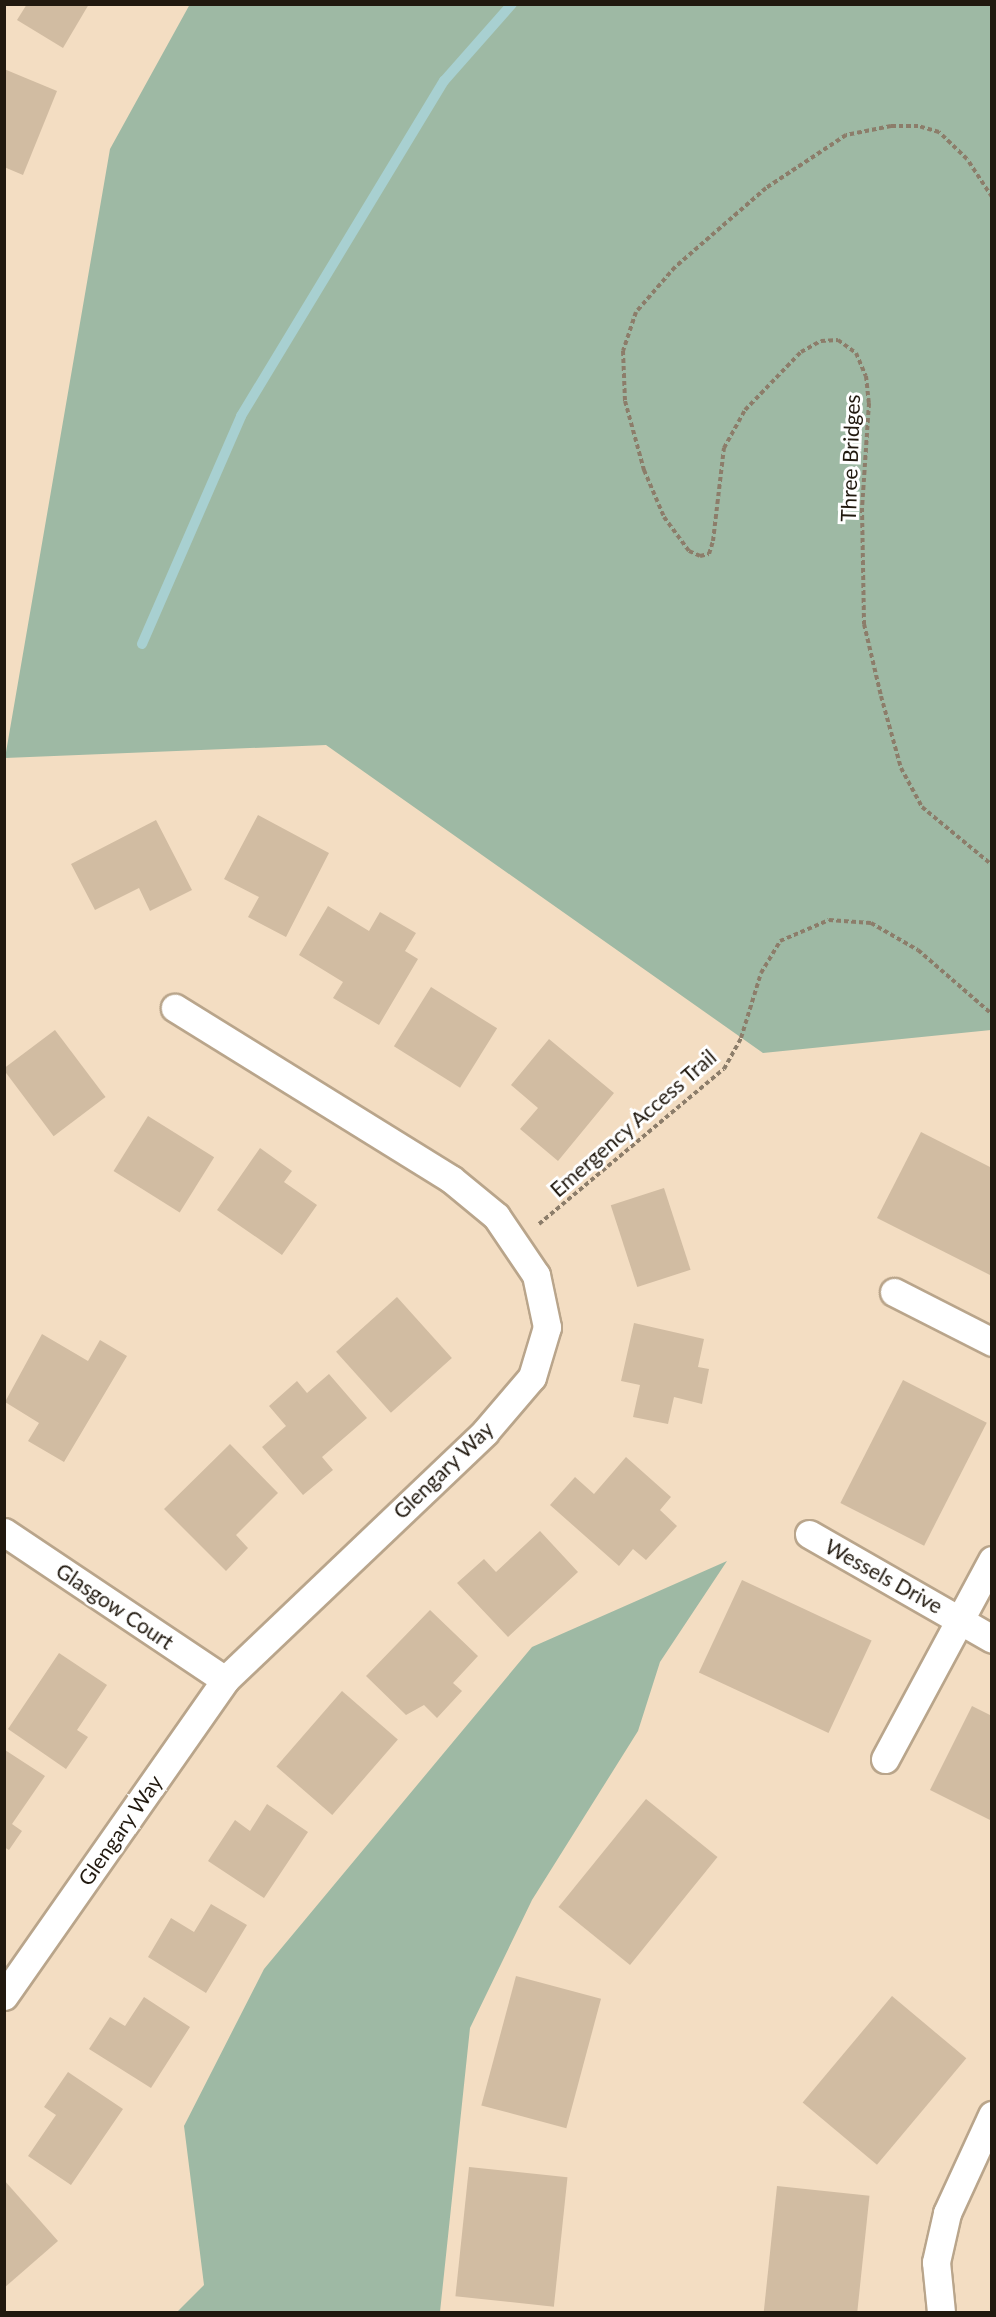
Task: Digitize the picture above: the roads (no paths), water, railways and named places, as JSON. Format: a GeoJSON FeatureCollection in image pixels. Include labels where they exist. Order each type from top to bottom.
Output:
{"type":"FeatureCollection","features":[{"type":"Feature","properties":{"kind":"street","name":"Glengary Way"},"geometry":{"type":"LineString","coordinates":[[4,1996],[225,1680],[486,1432],[532,1377],[547,1327],[536,1275],[496,1216],[452,1179],[175,1008]]}},
{"type":"Feature","properties":{"kind":"street"},"geometry":{"type":"LineString","coordinates":[[894,1292],[992,1342]]}},
{"type":"Feature","properties":{"kind":"street","name":"Glasgow Court"},"geometry":{"type":"LineString","coordinates":[[4,1532],[225,1680]]}},
{"type":"Feature","properties":{"kind":"street","name":"Wessels Drive"},"geometry":{"type":"LineString","coordinates":[[809,1534],[992,1639]]}},
{"type":"Feature","properties":{"kind":"street","name":"Wessels Drive"},"geometry":{"type":"LineString","coordinates":[[885,1760],[992,1560]]}},
{"type":"Feature","properties":{"kind":"street"},"geometry":{"type":"LineString","coordinates":[[941,2313],[936,2262],[947,2214],[992,2115]]}},
{"type":"Feature","properties":{"kind":"waterway"},"geometry":{"type":"LineString","coordinates":[[142,644],[241,416],[444,81],[512,4]]}}]}
